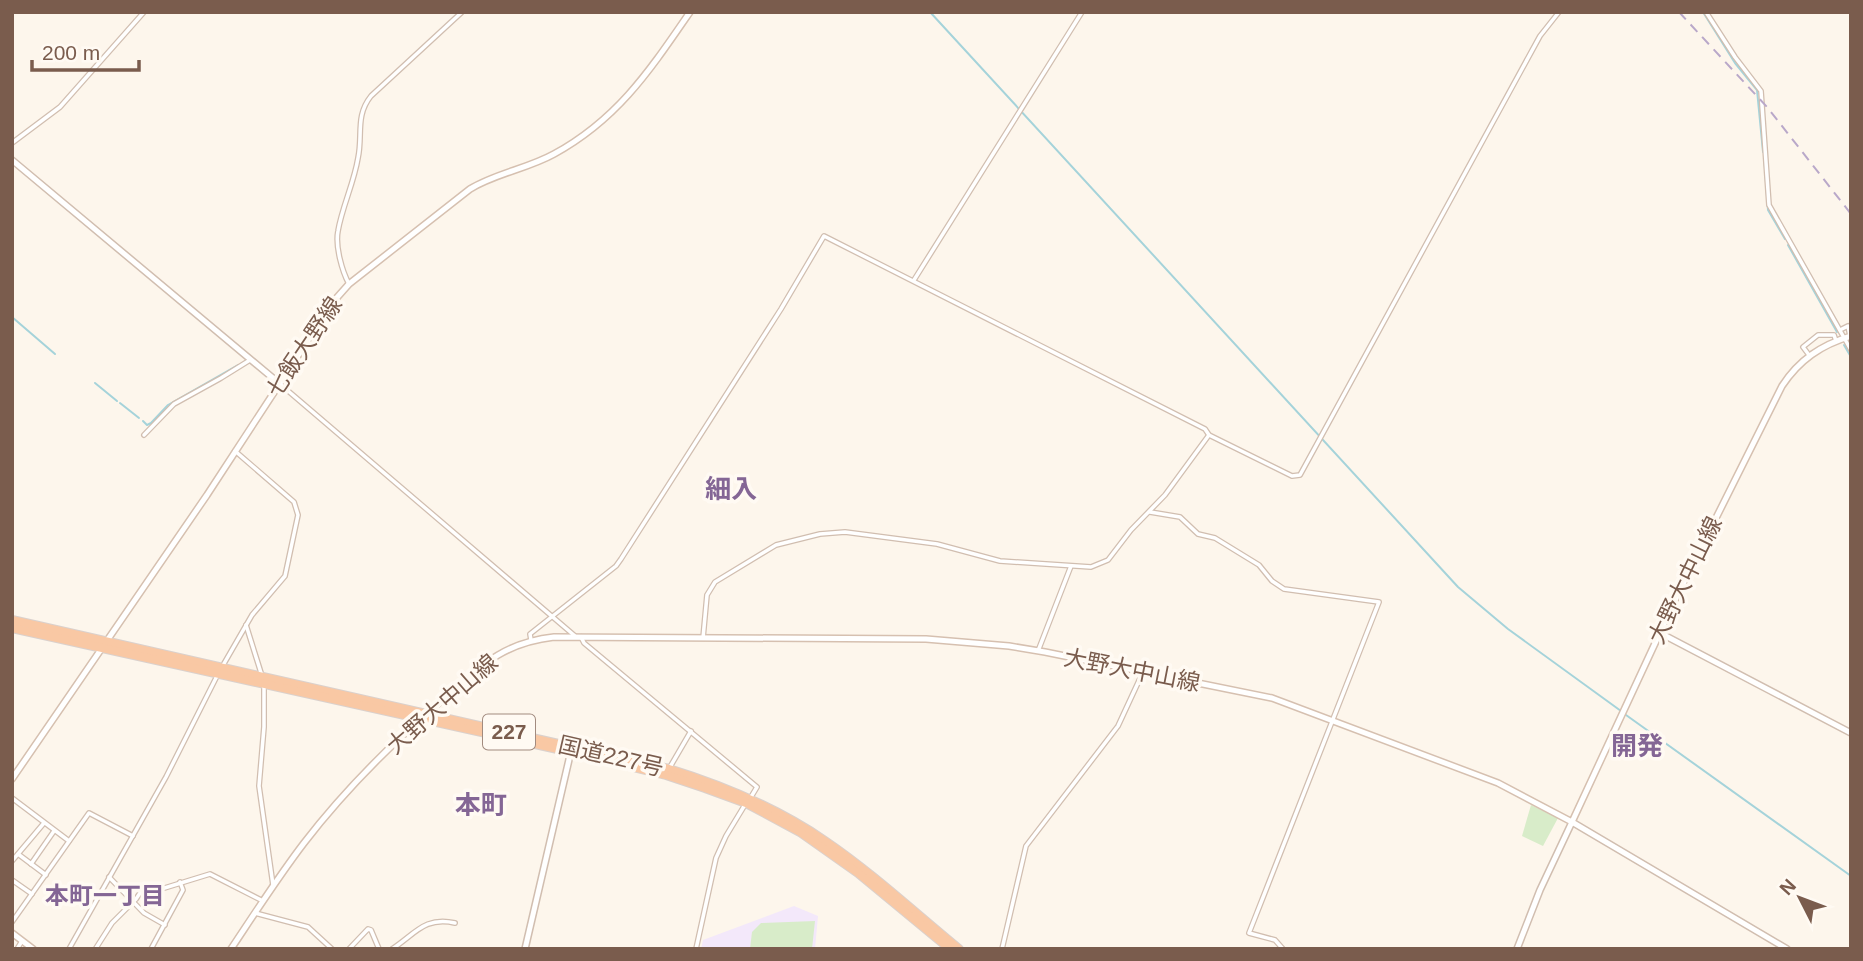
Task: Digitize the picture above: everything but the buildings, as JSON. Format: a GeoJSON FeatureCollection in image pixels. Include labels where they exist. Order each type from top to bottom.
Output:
{"type":"FeatureCollection","features":[{"type":"Feature","properties":{"kind":"highway","name":"国道227号"},"geometry":{"type":"LineString","coordinates":[[12,620],[104,645]]}},
{"type":"Feature","properties":{"kind":"highway","name":"国道227号"},"geometry":{"type":"LineString","coordinates":[[12,628],[104,645],[712,783],[825,841],[959,949]]}},
{"type":"Feature","properties":{"kind":"highway","name":"国道227号"},"geometry":{"type":"LineString","coordinates":[[748,801],[835,856],[950,949]]}},
{"type":"Feature","properties":{"kind":"main road","name":"七飯大野線"},"geometry":{"type":"LineString","coordinates":[[12,779],[235,452],[333,302],[349,284],[470,189],[492,177],[555,154],[621,105],[639,85],[690,12]]}},
{"type":"Feature","properties":{"kind":"main road"},"geometry":{"type":"LineString","coordinates":[[12,160],[280,384]]}},
{"type":"Feature","properties":{"kind":"main road","name":"大野大中山線"},"geometry":{"type":"LineString","coordinates":[[231,949],[302,845],[366,772],[423,717],[496,655],[531,640],[579,637],[926,639],[1038,651],[1272,698],[1498,783],[1572,821],[1660,633],[1788,376],[1809,355],[1848,337]]}},
{"type":"Feature","properties":{"kind":"main road"},"geometry":{"type":"LineString","coordinates":[[1660,633],[1851,733]]}},
{"type":"Feature","properties":{"kind":"main road"},"geometry":{"type":"LineString","coordinates":[[525,949],[571,750]]}},
{"type":"Feature","properties":{"kind":"main road"},"geometry":{"type":"LineString","coordinates":[[1517,949],[1540,890],[1572,821],[1787,949]]}},
{"type":"Feature","properties":{"kind":"main road"},"geometry":{"type":"LineString","coordinates":[[12,933],[33,949]]}},
{"type":"Feature","properties":{"kind":"street"},"geometry":{"type":"LineString","coordinates":[[12,143],[60,107],[144,12]]}},
{"type":"Feature","properties":{"kind":"street"},"geometry":{"type":"LineString","coordinates":[[349,284],[339,248],[338,231],[359,156],[359,122],[363,108],[372,96],[462,12]]}},
{"type":"Feature","properties":{"kind":"street"},"geometry":{"type":"LineString","coordinates":[[914,280],[1082,12]]}},
{"type":"Feature","properties":{"kind":"street"},"geometry":{"type":"LineString","coordinates":[[531,640],[530,634],[616,566],[781,309],[824,236],[1205,429],[1209,435],[1296,477],[1303,472],[1540,36],[1559,12]]}},
{"type":"Feature","properties":{"kind":"street"},"geometry":{"type":"LineString","coordinates":[[1706,12],[1761,91],[1769,205],[1840,331],[1848,337]]}},
{"type":"Feature","properties":{"kind":"street"},"geometry":{"type":"LineString","coordinates":[[1840,331],[1848,326],[1851,350]]}},
{"type":"Feature","properties":{"kind":"street"},"geometry":{"type":"LineString","coordinates":[[1809,355],[1803,347],[1818,335],[1834,335],[1836,341]]}},
{"type":"Feature","properties":{"kind":"street"},"geometry":{"type":"LineString","coordinates":[[144,435],[174,404],[250,360]]}},
{"type":"Feature","properties":{"kind":"street"},"geometry":{"type":"LineString","coordinates":[[280,384],[456,536],[757,787],[726,835],[716,858],[696,949]]}},
{"type":"Feature","properties":{"kind":"street"},"geometry":{"type":"LineString","coordinates":[[703,638],[707,595],[715,582],[776,545],[820,534],[845,532],[937,544],[1000,561],[1091,567],[1108,560],[1130,530],[1165,495],[1209,435]]}},
{"type":"Feature","properties":{"kind":"street"},"geometry":{"type":"LineString","coordinates":[[69,949],[172,766],[219,671],[246,625],[285,576],[298,514],[294,502],[235,452]]}},
{"type":"Feature","properties":{"kind":"street"},"geometry":{"type":"LineString","coordinates":[[1150,512],[1181,517],[1198,534],[1215,538],[1259,565],[1272,581],[1284,589],[1378,602],[1249,933],[1275,940],[1283,949]]}},
{"type":"Feature","properties":{"kind":"street"},"geometry":{"type":"LineString","coordinates":[[1038,651],[1071,566]]}},
{"type":"Feature","properties":{"kind":"street"},"geometry":{"type":"LineString","coordinates":[[246,625],[263,682],[264,727],[259,786],[273,887]]}},
{"type":"Feature","properties":{"kind":"street"},"geometry":{"type":"LineString","coordinates":[[1002,949],[1026,846],[1118,726],[1143,672]]}},
{"type":"Feature","properties":{"kind":"street"},"geometry":{"type":"LineString","coordinates":[[667,772],[691,731]]}},
{"type":"Feature","properties":{"kind":"street"},"geometry":{"type":"LineString","coordinates":[[12,798],[69,841]]}},
{"type":"Feature","properties":{"kind":"street"},"geometry":{"type":"LineString","coordinates":[[12,922],[89,813],[133,836]]}},
{"type":"Feature","properties":{"kind":"street"},"geometry":{"type":"LineString","coordinates":[[12,861],[44,823]]}},
{"type":"Feature","properties":{"kind":"street"},"geometry":{"type":"LineString","coordinates":[[31,864],[54,831]]}},
{"type":"Feature","properties":{"kind":"street"},"geometry":{"type":"LineString","coordinates":[[18,854],[46,875]]}},
{"type":"Feature","properties":{"kind":"street"},"geometry":{"type":"LineString","coordinates":[[96,948],[112,923],[144,887],[158,890],[210,874],[262,901]]}},
{"type":"Feature","properties":{"kind":"street"},"geometry":{"type":"LineString","coordinates":[[109,877],[144,913],[165,925]]}},
{"type":"Feature","properties":{"kind":"street"},"geometry":{"type":"LineString","coordinates":[[12,880],[32,894]]}},
{"type":"Feature","properties":{"kind":"street"},"geometry":{"type":"LineString","coordinates":[[151,949],[183,890],[180,883]]}},
{"type":"Feature","properties":{"kind":"street"},"geometry":{"type":"LineString","coordinates":[[255,914],[308,927],[332,949]]}},
{"type":"Feature","properties":{"kind":"street"},"geometry":{"type":"LineString","coordinates":[[392,949],[430,923],[442,920],[455,923]]}},
{"type":"Feature","properties":{"kind":"street"},"geometry":{"type":"LineString","coordinates":[[349,949],[368,929],[371,930],[379,949]]}},
{"type":"Feature","properties":{"kind":"street"},"geometry":{"type":"LineString","coordinates":[[17,949],[22,941]]}},
{"type":"Feature","properties":{"kind":"shaded area"},"geometry":{"type":"Polygon","coordinates":[[[794,906],[818,916],[815,949],[701,949],[703,940],[794,906]]]}},
{"type":"Feature","properties":{"kind":"green space"},"geometry":{"type":"Polygon","coordinates":[[[1531,805],[1558,818],[1543,846],[1522,836],[1531,805]]]}},
{"type":"Feature","properties":{"kind":"green space"},"geometry":{"type":"Polygon","coordinates":[[[815,921],[812,949],[750,949],[752,932],[761,923],[815,921]]]}},
{"type":"Feature","properties":{"kind":"waterway"},"geometry":{"type":"LineString","coordinates":[[930,12],[1458,587],[1508,629],[1621,711]]}},
{"type":"Feature","properties":{"kind":"waterway"},"geometry":{"type":"LineString","coordinates":[[1703,12],[1735,63],[1757,90],[1763,152]]}},
{"type":"Feature","properties":{"kind":"waterway"},"geometry":{"type":"LineString","coordinates":[[1764,155],[1768,210],[1785,239]]}},
{"type":"Feature","properties":{"kind":"waterway"},"geometry":{"type":"LineString","coordinates":[[1788,245],[1837,332]]}},
{"type":"Feature","properties":{"kind":"waterway"},"geometry":{"type":"LineString","coordinates":[[12,317],[55,354]]}},
{"type":"Feature","properties":{"kind":"waterway"},"geometry":{"type":"LineString","coordinates":[[1844,345],[1851,357]]}},
{"type":"Feature","properties":{"kind":"waterway"},"geometry":{"type":"LineString","coordinates":[[143,421],[147,425],[151,423],[168,405],[238,365]]}},
{"type":"Feature","properties":{"kind":"waterway"},"geometry":{"type":"LineString","coordinates":[[95,383],[117,401]]}},
{"type":"Feature","properties":{"kind":"waterway"},"geometry":{"type":"LineString","coordinates":[[120,403],[139,418]]}},
{"type":"Feature","properties":{"kind":"waterway"},"geometry":{"type":"LineString","coordinates":[[1626,715],[1851,876]]}},
{"type":"Feature","properties":{"kind":"railway"},"geometry":{"type":"LineString","coordinates":[[1679,12],[1767,107],[1851,214]]}},
{"type":"Feature","properties":{"kind":"district","name":"細入"},"geometry":{"type":"Point","coordinates":[731,489]}},
{"type":"Feature","properties":{"kind":"district","name":"開発"},"geometry":{"type":"Point","coordinates":[1637,746]}},
{"type":"Feature","properties":{"kind":"district","name":"本町"},"geometry":{"type":"Point","coordinates":[481,805]}},
{"type":"Feature","properties":{"kind":"district","name":"本町一丁目"},"geometry":{"type":"Point","coordinates":[105,896]}}]}
